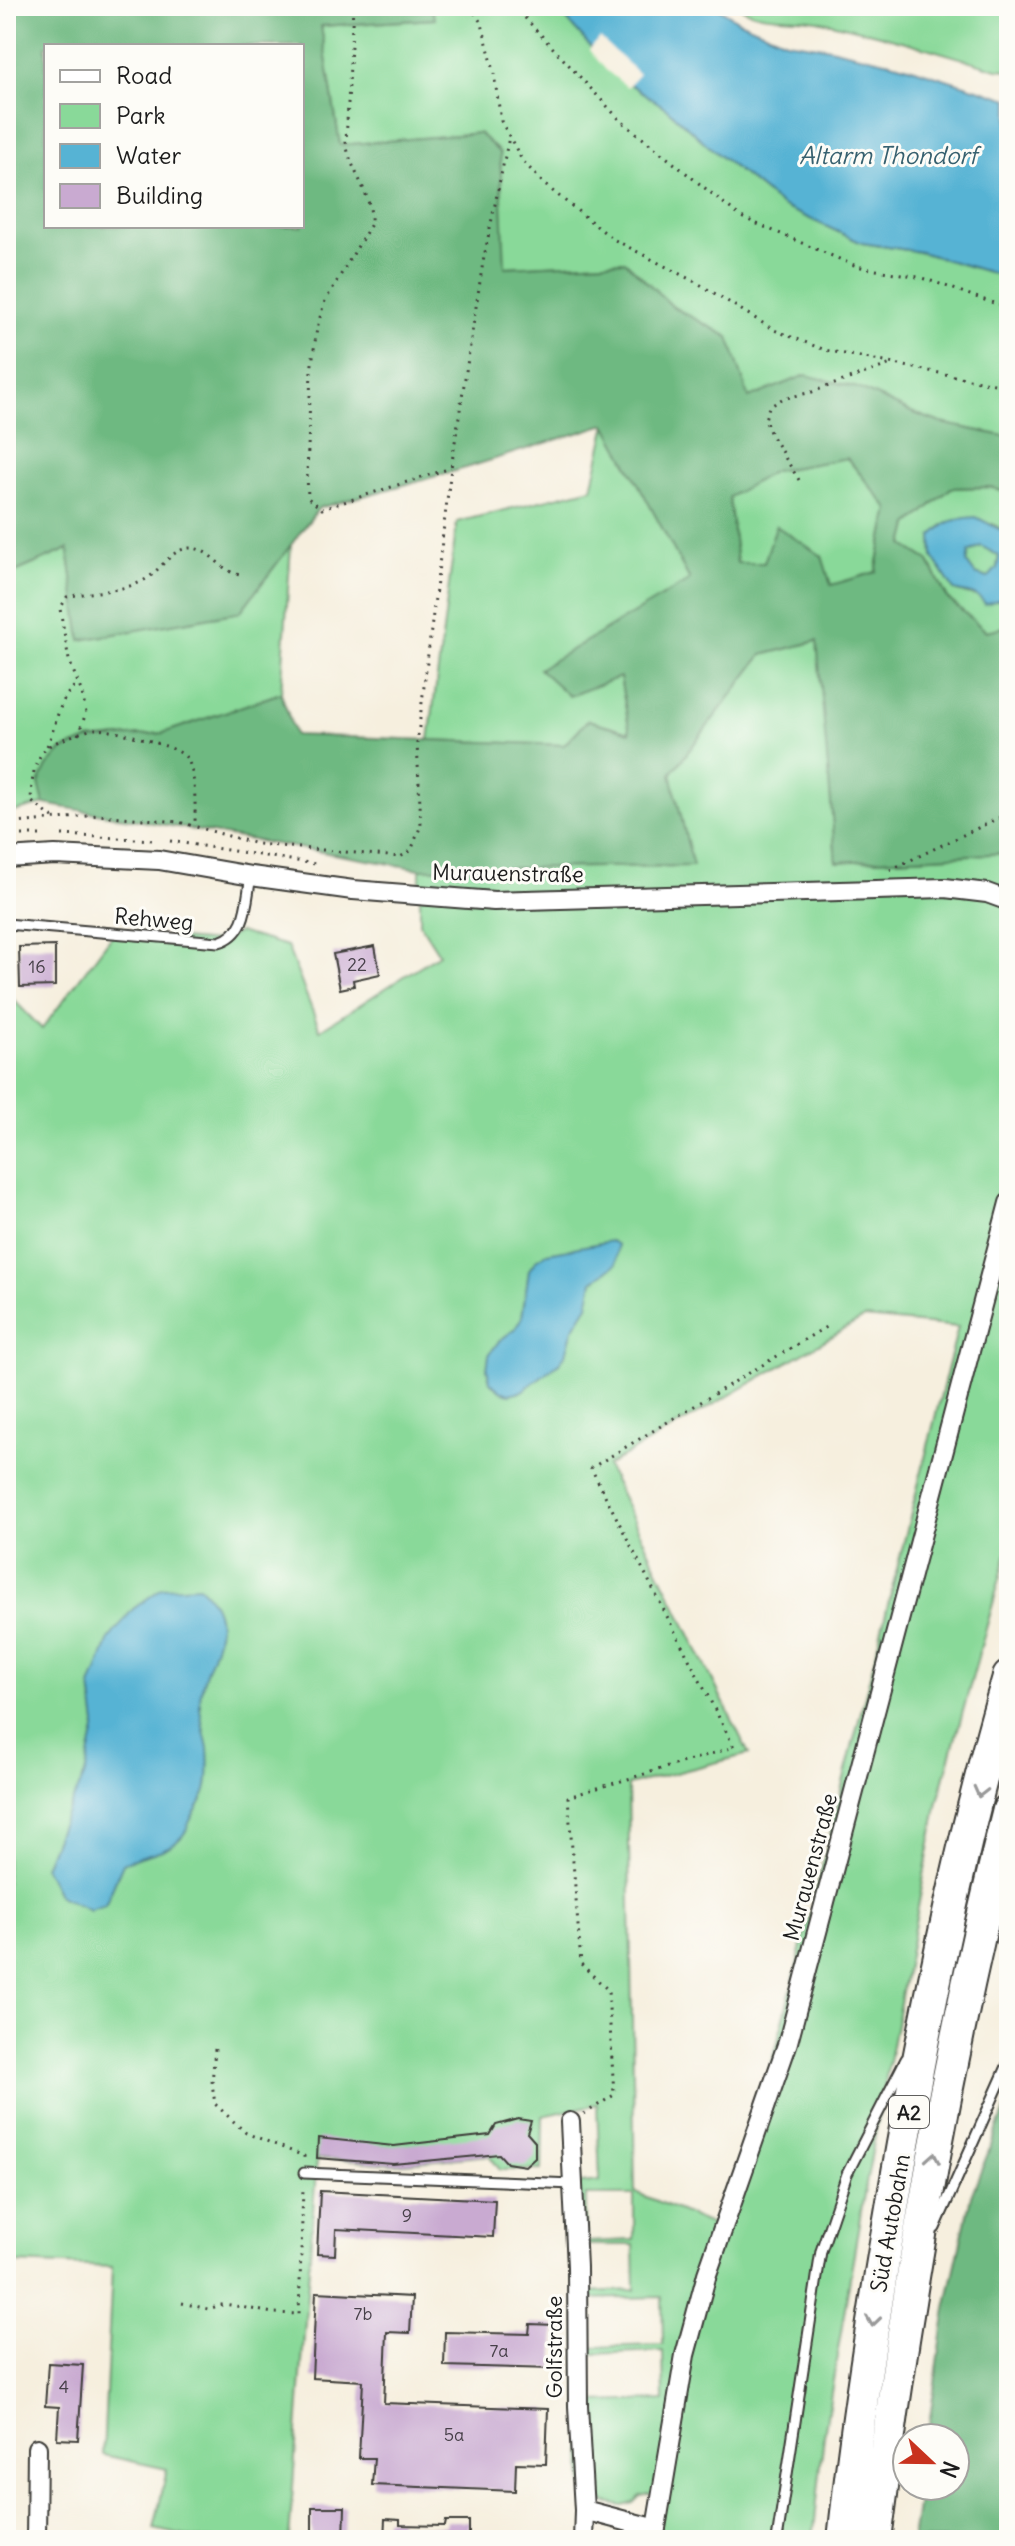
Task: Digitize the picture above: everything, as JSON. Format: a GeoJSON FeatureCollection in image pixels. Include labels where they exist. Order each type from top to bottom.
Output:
{"type":"FeatureCollection","features":[{"type":"Feature","properties":{"kind":"highway","name":"Süd Autobahn"},"geometry":{"type":"LineString","coordinates":[[844,2540],[880,2274],[926,2021],[963,1855],[1009,1677]]}},
{"type":"Feature","properties":{"kind":"highway","name":"Süd Autobahn"},"geometry":{"type":"LineString","coordinates":[[875,2540],[911,2282],[940,2117],[1009,1810]]}},
{"type":"Feature","properties":{"kind":"street","name":"Murauenstraße"},"geometry":{"type":"LineString","coordinates":[[6,858],[55,855],[159,860],[353,890],[494,901],[945,888],[987,893],[1009,901]]}},
{"type":"Feature","properties":{"kind":"street","name":"Murauenstraße"},"geometry":{"type":"LineString","coordinates":[[655,2535],[688,2342],[707,2274],[788,2042],[1009,1203]]}},
{"type":"Feature","properties":{"kind":"street","name":"Golfstraße"},"geometry":{"type":"LineString","coordinates":[[570,2122],[577,2267],[583,2540]]}},
{"type":"Feature","properties":{"kind":"street"},"geometry":{"type":"LineString","coordinates":[[36,2540],[37,2448]]}},
{"type":"Feature","properties":{"kind":"street"},"geometry":{"type":"LineString","coordinates":[[584,2510],[655,2535]]}},
{"type":"Feature","properties":{"kind":"lane","name":"Rehweg"},"geometry":{"type":"LineString","coordinates":[[6,924],[219,942],[239,932],[251,876]]}},
{"type":"Feature","properties":{"kind":"lane"},"geometry":{"type":"LineString","coordinates":[[777,2540],[821,2251],[847,2174],[926,2021]]}},
{"type":"Feature","properties":{"kind":"lane"},"geometry":{"type":"LineString","coordinates":[[911,2282],[1009,2062]]}},
{"type":"Feature","properties":{"kind":"lane"},"geometry":{"type":"LineString","coordinates":[[304,2173],[573,2184]]}},
{"type":"Feature","properties":{"kind":"path"},"geometry":{"type":"LineString","coordinates":[[353,6],[346,142],[348,157],[367,193],[372,212],[371,224],[324,303],[317,328],[311,371],[308,498],[322,509],[451,468]]}},
{"type":"Feature","properties":{"kind":"path"},"geometry":{"type":"LineString","coordinates":[[470,6],[482,24],[493,67],[501,121],[522,160],[545,185],[613,239],[701,285],[774,330],[825,350],[1009,387]]}},
{"type":"Feature","properties":{"kind":"path"},"geometry":{"type":"LineString","coordinates":[[514,6],[620,120],[741,217],[851,264],[869,270],[924,278],[954,291],[1007,306],[1005,353],[1009,360]]}},
{"type":"Feature","properties":{"kind":"path"},"geometry":{"type":"LineString","coordinates":[[6,824],[99,815],[179,822],[257,844],[400,857],[411,851],[421,825],[417,743],[451,468],[483,262],[509,137]]}},
{"type":"Feature","properties":{"kind":"path"},"geometry":{"type":"LineString","coordinates":[[799,480],[771,435],[765,419],[769,407],[782,399],[812,392],[891,364]]}},
{"type":"Feature","properties":{"kind":"path"},"geometry":{"type":"LineString","coordinates":[[78,735],[86,713],[69,660],[60,609],[67,597],[146,580],[175,553],[189,548],[206,552],[233,574],[240,575]]}},
{"type":"Feature","properties":{"kind":"path"},"geometry":{"type":"LineString","coordinates":[[53,818],[31,801],[32,773],[47,746],[62,702],[77,684]]}},
{"type":"Feature","properties":{"kind":"path"},"geometry":{"type":"LineString","coordinates":[[47,746],[93,729],[150,741],[184,756],[191,767],[195,826]]}},
{"type":"Feature","properties":{"kind":"path"},"geometry":{"type":"LineString","coordinates":[[889,870],[1009,813]]}},
{"type":"Feature","properties":{"kind":"path"},"geometry":{"type":"LineString","coordinates":[[257,844],[255,855],[329,866]]}},
{"type":"Feature","properties":{"kind":"path"},"geometry":{"type":"LineString","coordinates":[[470,880],[517,880]]}},
{"type":"Feature","properties":{"kind":"path"},"geometry":{"type":"LineString","coordinates":[[570,2122],[614,2095],[608,1990],[581,1964],[568,1797],[734,1747],[591,1468],[829,1325]]}},
{"type":"Feature","properties":{"kind":"path"},"geometry":{"type":"LineString","coordinates":[[182,2303],[208,2309],[225,2304],[273,2313],[299,2314],[304,2156],[246,2133],[215,2104],[212,2083],[215,2049]]}},
{"type":"Feature","properties":{"kind":"green space"},"geometry":{"type":"Polygon","coordinates":[[[6,6],[430,6],[435,19],[321,26],[340,145],[479,133],[500,153],[505,267],[625,261],[673,307],[729,337],[749,398],[806,375],[858,388],[941,423],[1009,437],[1009,494],[991,487],[951,488],[909,525],[904,545],[928,560],[948,599],[986,631],[1009,626],[1009,853],[836,862],[817,641],[762,655],[671,774],[693,866],[420,869],[44,804],[39,783],[47,766],[62,750],[88,740],[163,733],[281,693],[295,735],[564,745],[588,720],[630,732],[620,677],[569,696],[539,669],[690,580],[606,424],[466,468],[319,508],[240,612],[81,640],[68,549],[6,576],[6,6]],[[847,458],[774,471],[729,497],[737,563],[764,563],[776,526],[822,556],[831,585],[876,572],[889,509],[847,458]]]}},
{"type":"Feature","properties":{"kind":"green space"},"geometry":{"type":"Polygon","coordinates":[[[430,6],[555,6],[614,73],[666,108],[782,206],[862,243],[920,252],[1009,278],[1009,437],[941,423],[911,412],[749,398],[729,338],[673,307],[625,261],[504,267],[500,153],[479,133],[340,145],[321,26],[434,19],[430,6]]]}},
{"type":"Feature","properties":{"kind":"green space"},"geometry":{"type":"Polygon","coordinates":[[[738,6],[1009,6],[1009,70],[840,25],[766,16],[738,6]]]}},
{"type":"Feature","properties":{"kind":"green space"},"geometry":{"type":"Polygon","coordinates":[[[607,424],[690,580],[620,677],[630,732],[588,720],[564,745],[429,740],[457,522],[592,488],[607,424]]]}},
{"type":"Feature","properties":{"kind":"green space"},"geometry":{"type":"Polygon","coordinates":[[[847,458],[889,509],[876,572],[830,586],[777,526],[764,563],[737,563],[728,497],[774,471],[847,458]]]}},
{"type":"Feature","properties":{"kind":"green space"},"geometry":{"type":"Polygon","coordinates":[[[991,487],[1009,494],[1009,534],[993,524],[943,525],[932,537],[933,557],[954,590],[997,598],[1004,598],[1009,591],[1009,626],[986,631],[948,599],[928,560],[904,545],[909,525],[951,488],[991,487]]]}},
{"type":"Feature","properties":{"kind":"green space"},"geometry":{"type":"Polygon","coordinates":[[[291,545],[281,693],[163,733],[88,740],[39,783],[44,804],[6,814],[6,576],[68,549],[82,639],[240,612],[291,545]]]}},
{"type":"Feature","properties":{"kind":"green space"},"geometry":{"type":"Polygon","coordinates":[[[981,546],[999,556],[997,568],[989,578],[975,574],[967,563],[969,552],[981,546]]]}},
{"type":"Feature","properties":{"kind":"green space"},"geometry":{"type":"Polygon","coordinates":[[[818,641],[836,862],[1009,853],[1009,1546],[938,1801],[862,2205],[824,2435],[813,2540],[654,2540],[662,2491],[641,2496],[634,2503],[623,2506],[606,2503],[583,2486],[573,2184],[600,2181],[597,2104],[543,2116],[542,2170],[500,2170],[489,2155],[393,2164],[317,2158],[289,2540],[203,2540],[154,2529],[167,2469],[103,2455],[112,2267],[13,2263],[6,2400],[6,992],[42,1029],[113,934],[219,942],[239,932],[287,946],[320,1030],[439,954],[420,924],[420,869],[692,866],[671,774],[762,655],[818,641]],[[864,1318],[607,1466],[749,1754],[628,1785],[635,2192],[722,2229],[776,2049],[958,1327],[864,1318]],[[586,2195],[586,2242],[634,2240],[634,2195],[586,2195]],[[586,2245],[587,2292],[635,2290],[634,2245],[586,2245]],[[662,2297],[589,2299],[590,2347],[663,2345],[662,2297]],[[663,2351],[590,2354],[591,2402],[664,2400],[663,2351]]]}},
{"type":"Feature","properties":{"kind":"green space"},"geometry":{"type":"Polygon","coordinates":[[[1009,2100],[1009,2540],[912,2540],[918,2502],[971,2502],[971,2422],[929,2422],[946,2308],[971,2196],[1009,2100]]]}},
{"type":"Feature","properties":{"kind":"water","name":"Altarm Thondorf"},"geometry":{"type":"Polygon","coordinates":[[[555,6],[715,6],[739,21],[786,41],[899,64],[1009,99],[1009,278],[920,252],[862,243],[782,206],[666,108],[613,73],[555,6]]]}},
{"type":"Feature","properties":{"kind":"water"},"geometry":{"type":"Polygon","coordinates":[[[976,517],[1009,534],[1009,591],[1004,598],[985,604],[975,595],[954,590],[933,557],[932,536],[947,523],[976,517]],[[981,546],[969,552],[967,563],[975,574],[988,578],[997,568],[999,556],[981,546]]]}},
{"type":"Feature","properties":{"kind":"water"},"geometry":{"type":"Polygon","coordinates":[[[611,1241],[618,1245],[616,1264],[593,1281],[588,1305],[573,1329],[566,1354],[522,1391],[509,1394],[500,1391],[490,1382],[487,1369],[489,1355],[499,1341],[515,1329],[522,1317],[529,1270],[536,1260],[547,1253],[611,1241]]]}},
{"type":"Feature","properties":{"kind":"water"},"geometry":{"type":"Polygon","coordinates":[[[199,1586],[218,1614],[219,1628],[200,1700],[208,1748],[206,1791],[186,1832],[171,1846],[123,1863],[105,1905],[90,1910],[59,1896],[44,1867],[85,1775],[96,1725],[91,1687],[109,1639],[133,1609],[162,1588],[199,1586]]]}},
{"type":"Feature","properties":{"kind":"pier"},"geometry":{"type":"Polygon","coordinates":[[[600,38],[639,74],[627,87],[606,70],[589,50],[600,38]]]}},
{"type":"Feature","properties":{"kind":"building"},"geometry":{"type":"Polygon","coordinates":[[[55,946],[55,986],[20,987],[19,947],[55,946]]]}},
{"type":"Feature","properties":{"kind":"building"},"geometry":{"type":"Polygon","coordinates":[[[375,946],[380,974],[353,980],[354,986],[340,989],[333,954],[375,946]]]}},
{"type":"Feature","properties":{"kind":"building"},"geometry":{"type":"Polygon","coordinates":[[[518,2119],[531,2121],[527,2133],[535,2142],[535,2157],[525,2166],[507,2163],[499,2154],[393,2164],[317,2158],[318,2138],[394,2146],[490,2135],[496,2125],[518,2119]]]}},
{"type":"Feature","properties":{"kind":"building"},"geometry":{"type":"Polygon","coordinates":[[[320,2191],[495,2200],[493,2237],[336,2229],[335,2255],[317,2254],[320,2191]]]}},
{"type":"Feature","properties":{"kind":"building"},"geometry":{"type":"Polygon","coordinates":[[[316,2292],[412,2297],[410,2333],[387,2332],[384,2403],[548,2409],[546,2464],[516,2463],[515,2491],[372,2485],[374,2458],[359,2458],[363,2381],[312,2378],[316,2292]]]}},
{"type":"Feature","properties":{"kind":"building"},"geometry":{"type":"Polygon","coordinates":[[[530,2324],[555,2325],[553,2369],[444,2366],[445,2332],[529,2334],[530,2324]]]}},
{"type":"Feature","properties":{"kind":"building"},"geometry":{"type":"Polygon","coordinates":[[[48,2363],[83,2365],[78,2440],[57,2439],[59,2407],[45,2406],[48,2363]]]}},
{"type":"Feature","properties":{"kind":"building"},"geometry":{"type":"Polygon","coordinates":[[[312,2507],[345,2507],[344,2540],[312,2540],[312,2507]]]}},
{"type":"Feature","properties":{"kind":"building"},"geometry":{"type":"Polygon","coordinates":[[[385,2519],[400,2520],[400,2525],[445,2526],[446,2521],[469,2521],[469,2540],[384,2540],[385,2519]]]}}]}
